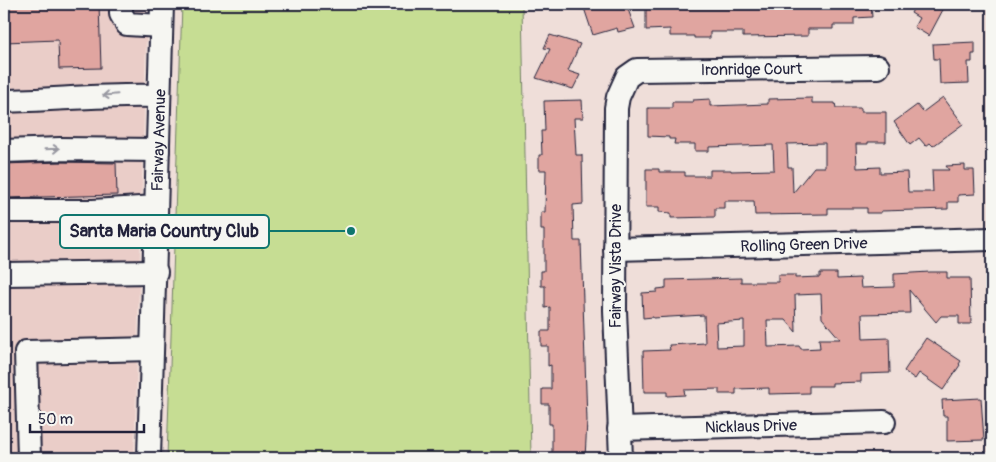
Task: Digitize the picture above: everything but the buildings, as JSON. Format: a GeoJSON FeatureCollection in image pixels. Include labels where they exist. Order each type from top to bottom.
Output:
{"type":"FeatureCollection","features":[{"type":"Feature","properties":{"kind":"street"},"geometry":{"type":"LineString","coordinates":[[121,4],[121,14],[127,24],[161,26]]}},
{"type":"Feature","properties":{"kind":"street","name":"Fairway Avenue"},"geometry":{"type":"LineString","coordinates":[[149,458],[162,4]]}},
{"type":"Feature","properties":{"kind":"street","name":"Ironridge Court"},"geometry":{"type":"LineString","coordinates":[[627,76],[637,70],[878,67]]}},
{"type":"Feature","properties":{"kind":"street","name":"Fairway Vista Drive"},"geometry":{"type":"LineString","coordinates":[[620,458],[615,310],[616,108],[618,97],[627,76]]}},
{"type":"Feature","properties":{"kind":"street"},"geometry":{"type":"LineString","coordinates":[[4,101],[63,99],[120,94],[159,96]]}},
{"type":"Feature","properties":{"kind":"street"},"geometry":{"type":"LineString","coordinates":[[4,151],[60,149],[158,150]]}},
{"type":"Feature","properties":{"kind":"street"},"geometry":{"type":"LineString","coordinates":[[4,211],[93,211],[156,208]]}},
{"type":"Feature","properties":{"kind":"street","name":"Rolling Green Drive"},"geometry":{"type":"LineString","coordinates":[[615,249],[992,239]]}},
{"type":"Feature","properties":{"kind":"street"},"geometry":{"type":"LineString","coordinates":[[4,274],[155,272]]}},
{"type":"Feature","properties":{"kind":"street"},"geometry":{"type":"LineString","coordinates":[[29,458],[26,352],[152,349]]}},
{"type":"Feature","properties":{"kind":"street","name":"Nicklaus Drive"},"geometry":{"type":"LineString","coordinates":[[619,429],[884,422]]}},
{"type":"Feature","properties":{"kind":"shaded area"},"geometry":{"type":"Polygon","coordinates":[[[4,4],[147,4],[134,458],[4,458],[4,4]]]}},
{"type":"Feature","properties":{"kind":"green space"},"geometry":{"type":"Polygon","coordinates":[[[182,4],[522,4],[531,458],[167,458],[182,4]]]}},
{"type":"Feature","properties":{"kind":"place","name":"Santa Maria Country Club"},"geometry":{"type":"Point","coordinates":[351,231]}}]}
